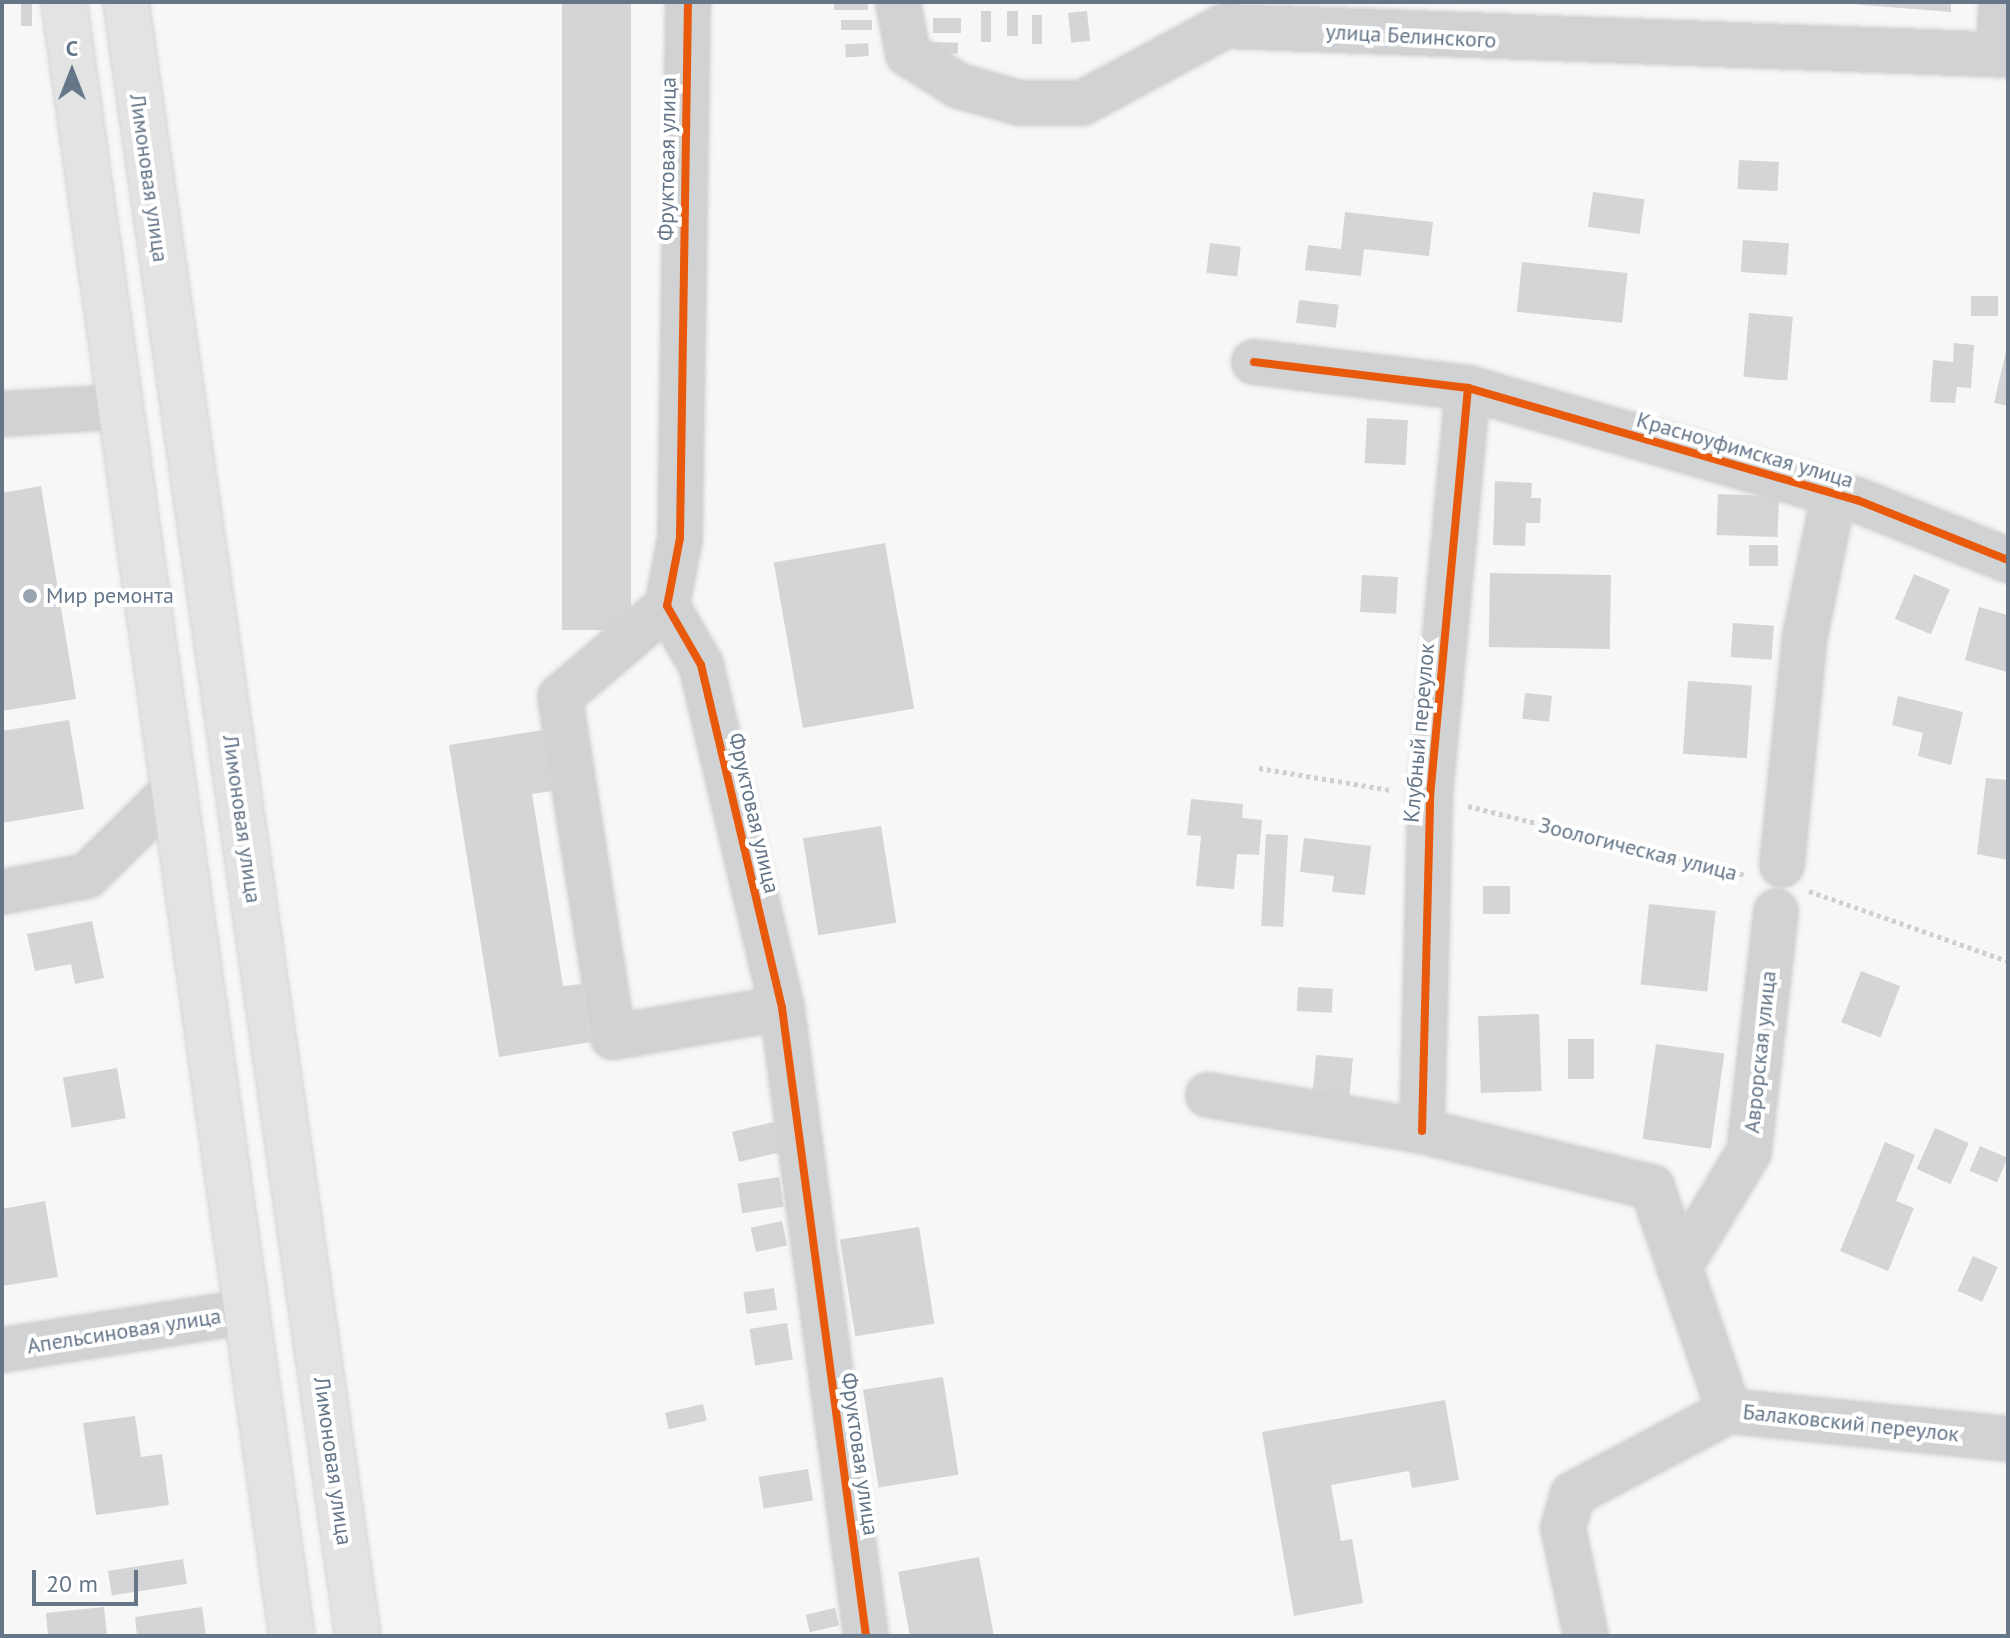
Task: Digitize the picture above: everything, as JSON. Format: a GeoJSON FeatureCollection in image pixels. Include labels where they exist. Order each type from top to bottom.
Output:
{"type":"FeatureCollection","features":[{"type":"Feature","properties":{"kind":"highway"},"geometry":{"type":"LineString","coordinates":[[64,2],[117,407],[292,1636]]}},
{"type":"Feature","properties":{"kind":"highway","name":"Лимоновая улица"},"geometry":{"type":"LineString","coordinates":[[126,2],[358,1636]]}},
{"type":"Feature","properties":{"kind":"street","name":"Фруктовая улица"},"geometry":{"type":"LineString","coordinates":[[688,2],[680,538],[667,606],[701,665],[782,1008],[866,1636]]}},
{"type":"Feature","properties":{"kind":"street","name":"улица Белинского"},"geometry":{"type":"LineString","coordinates":[[898,2],[908,54],[959,86],[1020,103],[1082,103],[1225,14],[1408,20],[2003,55]]}},
{"type":"Feature","properties":{"kind":"street"},"geometry":{"type":"LineString","coordinates":[[2001,2],[2003,55]]}},
{"type":"Feature","properties":{"kind":"street","name":"Красноуфимская улица"},"geometry":{"type":"LineString","coordinates":[[1254,362],[1468,388],[1834,494],[2008,560]]}},
{"type":"Feature","properties":{"kind":"street","name":"Клубный переулок"},"geometry":{"type":"LineString","coordinates":[[1422,1131],[1430,797],[1468,388]]}},
{"type":"Feature","properties":{"kind":"street"},"geometry":{"type":"LineString","coordinates":[[2,414],[117,407]]}},
{"type":"Feature","properties":{"kind":"street","name":"Аврорская улица"},"geometry":{"type":"LineString","coordinates":[[1679,1268],[1749,1152],[1805,636],[1834,494]]}},
{"type":"Feature","properties":{"kind":"street"},"geometry":{"type":"LineString","coordinates":[[667,606],[560,697],[613,1037],[782,1008]]}},
{"type":"Feature","properties":{"kind":"street"},"geometry":{"type":"LineString","coordinates":[[2,892],[87,876],[172,792]]}},
{"type":"Feature","properties":{"kind":"street"},"geometry":{"type":"LineString","coordinates":[[1208,1095],[1422,1131],[1652,1187],[1729,1411]]}},
{"type":"Feature","properties":{"kind":"street","name":"Апельсиновая улица"},"geometry":{"type":"LineString","coordinates":[[2,1350],[246,1312]]}},
{"type":"Feature","properties":{"kind":"street","name":"Балаковский переулок"},"geometry":{"type":"LineString","coordinates":[[1586,1636],[1563,1528],[1573,1494],[1729,1411],[2008,1439]]}},
{"type":"Feature","properties":{"kind":"building"},"geometry":{"type":"Polygon","coordinates":[[[21,2],[32,2],[32,26],[21,26],[21,2]]]}},
{"type":"Feature","properties":{"kind":"building"},"geometry":{"type":"Polygon","coordinates":[[[562,2],[631,2],[631,630],[562,630],[562,2]]]}},
{"type":"Feature","properties":{"kind":"building"},"geometry":{"type":"Polygon","coordinates":[[[834,2],[868,2],[868,10],[834,10],[834,2]]]}},
{"type":"Feature","properties":{"kind":"building"},"geometry":{"type":"Polygon","coordinates":[[[1826,2],[1951,2],[1951,12],[1826,2]]]}},
{"type":"Feature","properties":{"kind":"building"},"geometry":{"type":"Polygon","coordinates":[[[981,11],[991,11],[991,42],[981,42],[981,11]]]}},
{"type":"Feature","properties":{"kind":"building"},"geometry":{"type":"Polygon","coordinates":[[[1007,11],[1018,11],[1018,36],[1007,36],[1007,11]]]}},
{"type":"Feature","properties":{"kind":"building"},"geometry":{"type":"Polygon","coordinates":[[[1087,11],[1090,41],[1071,43],[1068,13],[1087,11]]]}},
{"type":"Feature","properties":{"kind":"building"},"geometry":{"type":"Polygon","coordinates":[[[1032,15],[1042,15],[1042,44],[1032,44],[1032,15]]]}},
{"type":"Feature","properties":{"kind":"building"},"geometry":{"type":"Polygon","coordinates":[[[933,18],[961,18],[961,33],[933,33],[933,18]]]}},
{"type":"Feature","properties":{"kind":"building"},"geometry":{"type":"Polygon","coordinates":[[[841,20],[872,20],[872,30],[841,30],[841,20]]]}},
{"type":"Feature","properties":{"kind":"building"},"geometry":{"type":"Polygon","coordinates":[[[933,42],[958,43],[958,54],[933,53],[933,42]]]}},
{"type":"Feature","properties":{"kind":"building"},"geometry":{"type":"Polygon","coordinates":[[[868,43],[869,56],[846,58],[845,45],[868,43]]]}},
{"type":"Feature","properties":{"kind":"building"},"geometry":{"type":"Polygon","coordinates":[[[1739,160],[1779,162],[1777,191],[1737,189],[1739,160]]]}},
{"type":"Feature","properties":{"kind":"building"},"geometry":{"type":"Polygon","coordinates":[[[1593,192],[1644,199],[1640,234],[1588,227],[1593,192]]]}},
{"type":"Feature","properties":{"kind":"building"},"geometry":{"type":"Polygon","coordinates":[[[1345,212],[1433,222],[1429,256],[1364,249],[1361,276],[1305,270],[1308,245],[1341,249],[1345,212]]]}},
{"type":"Feature","properties":{"kind":"building"},"geometry":{"type":"Polygon","coordinates":[[[1743,240],[1789,243],[1787,275],[1741,272],[1743,240]]]}},
{"type":"Feature","properties":{"kind":"building"},"geometry":{"type":"Polygon","coordinates":[[[1210,243],[1241,247],[1237,277],[1206,273],[1210,243]]]}},
{"type":"Feature","properties":{"kind":"building"},"geometry":{"type":"Polygon","coordinates":[[[1522,262],[1627,273],[1622,323],[1517,312],[1522,262]]]}},
{"type":"Feature","properties":{"kind":"building"},"geometry":{"type":"Polygon","coordinates":[[[1971,296],[1998,296],[1998,316],[1971,316],[1971,296]]]}},
{"type":"Feature","properties":{"kind":"building"},"geometry":{"type":"Polygon","coordinates":[[[1299,300],[1339,305],[1336,328],[1296,323],[1299,300]]]}},
{"type":"Feature","properties":{"kind":"building"},"geometry":{"type":"Polygon","coordinates":[[[1749,313],[1793,317],[1787,381],[1743,377],[1749,313]]]}},
{"type":"Feature","properties":{"kind":"building"},"geometry":{"type":"Polygon","coordinates":[[[1954,343],[1974,345],[1971,388],[1957,387],[1955,403],[1930,402],[1933,360],[1953,362],[1954,343]]]}},
{"type":"Feature","properties":{"kind":"building"},"geometry":{"type":"Polygon","coordinates":[[[2008,347],[2008,406],[1994,403],[2008,347]]]}},
{"type":"Feature","properties":{"kind":"building"},"geometry":{"type":"Polygon","coordinates":[[[1367,418],[1408,420],[1406,465],[1365,463],[1367,418]]]}},
{"type":"Feature","properties":{"kind":"building"},"geometry":{"type":"Polygon","coordinates":[[[1495,481],[1532,483],[1531,498],[1541,498],[1540,523],[1526,523],[1525,546],[1493,545],[1495,481]]]}},
{"type":"Feature","properties":{"kind":"building","name":"Мир ремонта"},"geometry":{"type":"Polygon","coordinates":[[[41,486],[76,699],[2,711],[2,493],[41,486]]]}},
{"type":"Feature","properties":{"kind":"building"},"geometry":{"type":"Polygon","coordinates":[[[1718,494],[1779,496],[1778,537],[1717,535],[1718,494]]]}},
{"type":"Feature","properties":{"kind":"building"},"geometry":{"type":"Polygon","coordinates":[[[885,543],[914,708],[803,728],[774,563],[885,543]]]}},
{"type":"Feature","properties":{"kind":"building"},"geometry":{"type":"Polygon","coordinates":[[[1749,545],[1778,545],[1778,566],[1749,566],[1749,545]]]}},
{"type":"Feature","properties":{"kind":"building"},"geometry":{"type":"Polygon","coordinates":[[[1490,573],[1611,575],[1610,649],[1489,647],[1490,573]]]}},
{"type":"Feature","properties":{"kind":"building"},"geometry":{"type":"Polygon","coordinates":[[[1914,574],[1950,589],[1931,634],[1895,619],[1914,574]]]}},
{"type":"Feature","properties":{"kind":"building"},"geometry":{"type":"Polygon","coordinates":[[[1362,575],[1398,577],[1396,614],[1360,612],[1362,575]]]}},
{"type":"Feature","properties":{"kind":"building"},"geometry":{"type":"Polygon","coordinates":[[[1979,607],[2008,615],[2007,672],[1965,660],[1979,607]]]}},
{"type":"Feature","properties":{"kind":"building"},"geometry":{"type":"Polygon","coordinates":[[[1733,623],[1774,626],[1772,660],[1731,657],[1733,623]]]}},
{"type":"Feature","properties":{"kind":"building"},"geometry":{"type":"Polygon","coordinates":[[[1688,681],[1752,685],[1747,758],[1683,754],[1688,681]]]}},
{"type":"Feature","properties":{"kind":"building"},"geometry":{"type":"Polygon","coordinates":[[[1525,693],[1552,696],[1549,722],[1522,719],[1525,693]]]}},
{"type":"Feature","properties":{"kind":"building"},"geometry":{"type":"Polygon","coordinates":[[[1898,696],[1963,712],[1951,765],[1918,756],[1923,733],[1892,725],[1898,696]]]}},
{"type":"Feature","properties":{"kind":"building"},"geometry":{"type":"Polygon","coordinates":[[[69,720],[84,809],[2,823],[2,731],[69,720]]]}},
{"type":"Feature","properties":{"kind":"building"},"geometry":{"type":"Polygon","coordinates":[[[543,730],[552,791],[532,794],[563,986],[582,984],[591,1042],[499,1057],[449,745],[543,730]]]}},
{"type":"Feature","properties":{"kind":"building"},"geometry":{"type":"Polygon","coordinates":[[[1986,778],[2008,780],[2008,860],[1977,854],[1986,778]]]}},
{"type":"Feature","properties":{"kind":"building"},"geometry":{"type":"Polygon","coordinates":[[[1191,799],[1243,804],[1242,818],[1262,820],[1259,855],[1237,854],[1234,889],[1196,886],[1201,836],[1187,835],[1191,799]]]}},
{"type":"Feature","properties":{"kind":"building"},"geometry":{"type":"Polygon","coordinates":[[[881,826],[896,923],[818,935],[803,838],[881,826]]]}},
{"type":"Feature","properties":{"kind":"building"},"geometry":{"type":"Polygon","coordinates":[[[1266,834],[1288,835],[1283,927],[1261,926],[1266,834]]]}},
{"type":"Feature","properties":{"kind":"building"},"geometry":{"type":"Polygon","coordinates":[[[1304,838],[1371,846],[1365,895],[1332,892],[1334,876],[1300,872],[1304,838]]]}},
{"type":"Feature","properties":{"kind":"building"},"geometry":{"type":"Polygon","coordinates":[[[1483,886],[1510,886],[1510,914],[1483,914],[1483,886]]]}},
{"type":"Feature","properties":{"kind":"building"},"geometry":{"type":"Polygon","coordinates":[[[1649,904],[1716,911],[1707,992],[1641,985],[1649,904]]]}},
{"type":"Feature","properties":{"kind":"building"},"geometry":{"type":"Polygon","coordinates":[[[92,921],[104,978],[75,984],[71,964],[35,971],[27,934],[92,921]]]}},
{"type":"Feature","properties":{"kind":"building"},"geometry":{"type":"Polygon","coordinates":[[[1861,971],[1900,986],[1881,1037],[1841,1022],[1861,971]]]}},
{"type":"Feature","properties":{"kind":"building"},"geometry":{"type":"Polygon","coordinates":[[[1298,987],[1333,989],[1332,1013],[1297,1011],[1298,987]]]}},
{"type":"Feature","properties":{"kind":"building"},"geometry":{"type":"Polygon","coordinates":[[[1539,1014],[1542,1091],[1481,1093],[1478,1016],[1539,1014]]]}},
{"type":"Feature","properties":{"kind":"building"},"geometry":{"type":"Polygon","coordinates":[[[1568,1039],[1594,1039],[1594,1079],[1568,1079],[1568,1039]]]}},
{"type":"Feature","properties":{"kind":"building"},"geometry":{"type":"Polygon","coordinates":[[[1656,1044],[1724,1054],[1711,1149],[1643,1139],[1656,1044]]]}},
{"type":"Feature","properties":{"kind":"building"},"geometry":{"type":"Polygon","coordinates":[[[1316,1055],[1353,1058],[1349,1104],[1312,1101],[1316,1055]]]}},
{"type":"Feature","properties":{"kind":"building"},"geometry":{"type":"Polygon","coordinates":[[[117,1068],[126,1118],[72,1128],[63,1078],[117,1068]]]}},
{"type":"Feature","properties":{"kind":"building"},"geometry":{"type":"Polygon","coordinates":[[[774,1122],[781,1152],[739,1162],[732,1132],[774,1122]]]}},
{"type":"Feature","properties":{"kind":"building"},"geometry":{"type":"Polygon","coordinates":[[[1935,1128],[1969,1143],[1950,1184],[1917,1169],[1935,1128]]]}},
{"type":"Feature","properties":{"kind":"building"},"geometry":{"type":"Polygon","coordinates":[[[1885,1142],[1915,1155],[1896,1201],[1914,1208],[1888,1271],[1840,1251],[1885,1142]]]}},
{"type":"Feature","properties":{"kind":"building"},"geometry":{"type":"Polygon","coordinates":[[[1980,1146],[2008,1158],[1997,1183],[1969,1171],[1980,1146]]]}},
{"type":"Feature","properties":{"kind":"building"},"geometry":{"type":"Polygon","coordinates":[[[779,1177],[784,1207],[742,1213],[738,1184],[779,1177]]]}},
{"type":"Feature","properties":{"kind":"building"},"geometry":{"type":"Polygon","coordinates":[[[45,1201],[58,1277],[2,1286],[2,1209],[45,1201]]]}},
{"type":"Feature","properties":{"kind":"building"},"geometry":{"type":"Polygon","coordinates":[[[782,1221],[787,1245],[756,1252],[751,1228],[782,1221]]]}},
{"type":"Feature","properties":{"kind":"building"},"geometry":{"type":"Polygon","coordinates":[[[919,1227],[934,1324],[855,1336],[840,1240],[919,1227]]]}},
{"type":"Feature","properties":{"kind":"building"},"geometry":{"type":"Polygon","coordinates":[[[1973,1256],[1998,1267],[1982,1302],[1958,1291],[1973,1256]]]}},
{"type":"Feature","properties":{"kind":"building"},"geometry":{"type":"Polygon","coordinates":[[[774,1288],[777,1310],[746,1314],[743,1292],[774,1288]]]}},
{"type":"Feature","properties":{"kind":"building"},"geometry":{"type":"Polygon","coordinates":[[[787,1323],[793,1360],[755,1365],[749,1329],[787,1323]]]}},
{"type":"Feature","properties":{"kind":"building"},"geometry":{"type":"Polygon","coordinates":[[[943,1377],[958,1475],[878,1487],[863,1390],[943,1377]]]}},
{"type":"Feature","properties":{"kind":"building"},"geometry":{"type":"Polygon","coordinates":[[[1445,1400],[1459,1480],[1412,1488],[1409,1471],[1331,1485],[1341,1541],[1352,1539],[1363,1603],[1294,1616],[1262,1432],[1445,1400]]]}},
{"type":"Feature","properties":{"kind":"building"},"geometry":{"type":"Polygon","coordinates":[[[703,1404],[707,1421],[669,1429],[665,1413],[703,1404]]]}},
{"type":"Feature","properties":{"kind":"building"},"geometry":{"type":"Polygon","coordinates":[[[135,1416],[141,1457],[162,1454],[169,1505],[96,1515],[83,1423],[135,1416]]]}},
{"type":"Feature","properties":{"kind":"building"},"geometry":{"type":"Polygon","coordinates":[[[808,1469],[813,1501],[764,1508],[759,1477],[808,1469]]]}},
{"type":"Feature","properties":{"kind":"building"},"geometry":{"type":"Polygon","coordinates":[[[979,1557],[994,1636],[910,1636],[898,1572],[979,1557]]]}},
{"type":"Feature","properties":{"kind":"building"},"geometry":{"type":"Polygon","coordinates":[[[183,1559],[187,1584],[112,1596],[108,1571],[183,1559]]]}},
{"type":"Feature","properties":{"kind":"building"},"geometry":{"type":"Polygon","coordinates":[[[104,1607],[107,1636],[48,1636],[46,1613],[104,1607]]]}},
{"type":"Feature","properties":{"kind":"building"},"geometry":{"type":"Polygon","coordinates":[[[202,1607],[206,1636],[137,1636],[135,1617],[202,1607]]]}},
{"type":"Feature","properties":{"kind":"building"},"geometry":{"type":"Polygon","coordinates":[[[835,1608],[839,1626],[810,1632],[806,1615],[835,1608]]]}},
{"type":"Feature","properties":{"kind":"cycle path"},"geometry":{"type":"LineString","coordinates":[[688,2],[680,538],[667,606],[701,665],[782,1008],[866,1636]]}},
{"type":"Feature","properties":{"kind":"cycle path"},"geometry":{"type":"LineString","coordinates":[[1254,362],[1468,388],[1857,500],[2008,560]]}},
{"type":"Feature","properties":{"kind":"cycle path"},"geometry":{"type":"LineString","coordinates":[[1422,1131],[1430,797],[1468,388]]}},
{"type":"Feature","properties":{"kind":"place","name":"Мир ремонта"},"geometry":{"type":"Point","coordinates":[30,596]}}]}
